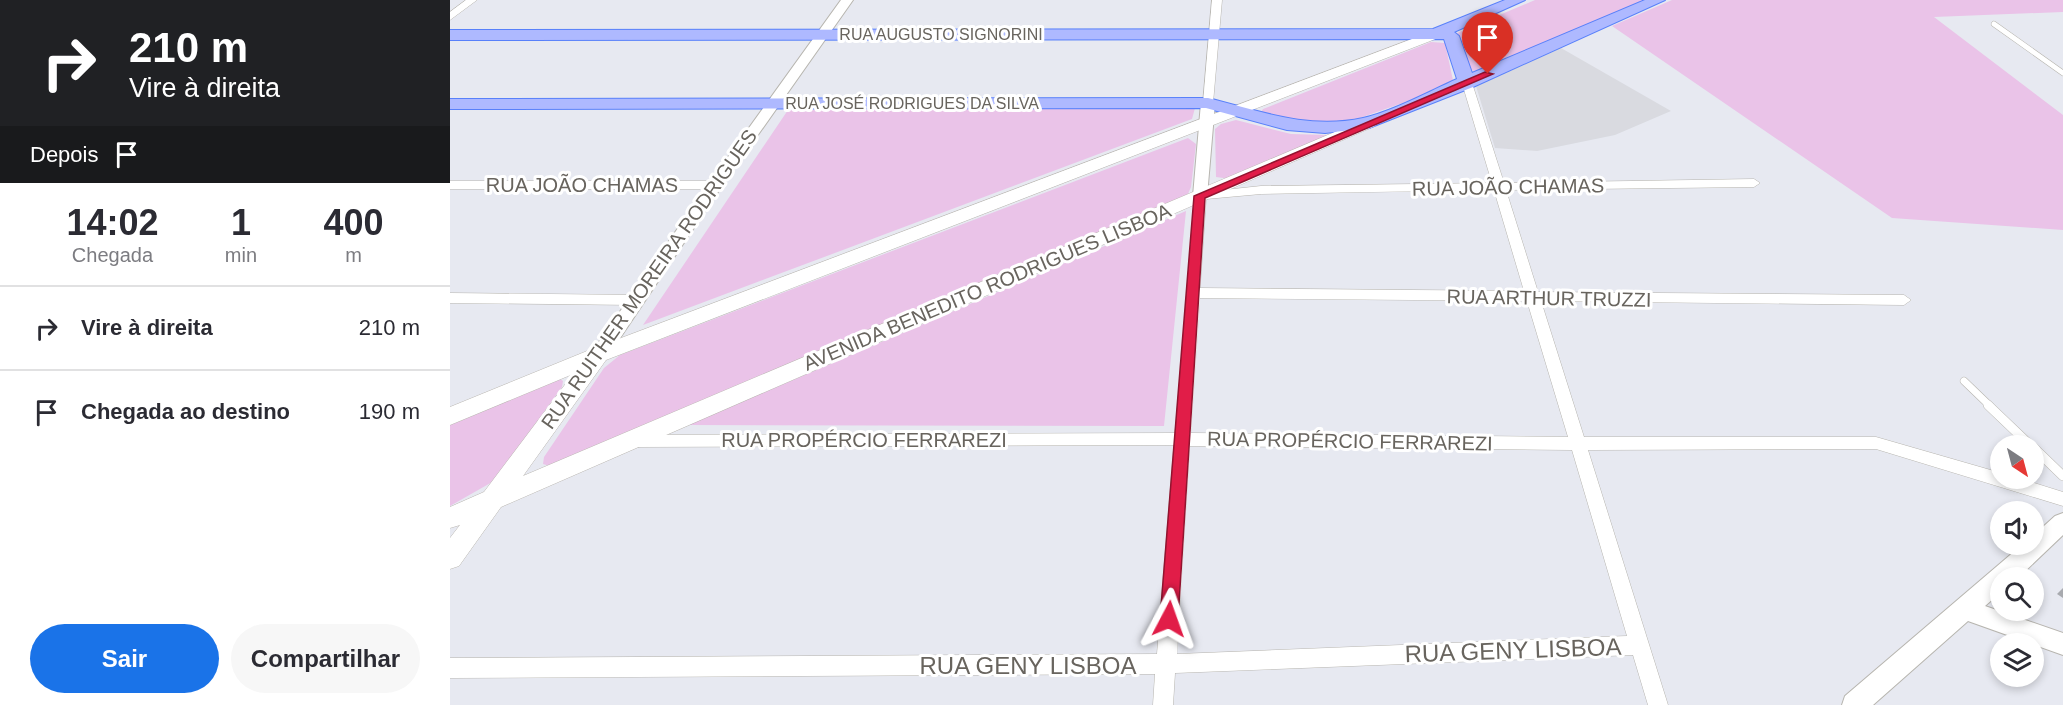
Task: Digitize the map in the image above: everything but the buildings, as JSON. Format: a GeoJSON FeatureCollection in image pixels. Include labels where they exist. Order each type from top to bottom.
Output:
{"type":"FeatureCollection","features":[{"type":"Feature","properties":{"kind":"main road"},"geometry":{"type":"LineString","coordinates":[[450,416],[1208,112],[1233,111],[1518,0]]}},
{"type":"Feature","properties":{"kind":"main road","name":"AVENIDA BENEDITO RODRIGUES LISBOA"},"geometry":{"type":"LineString","coordinates":[[450,518],[494,497],[1200,196],[1256,182],[1369,123],[1658,0]]}},
{"type":"Feature","properties":{"kind":"main road","name":"RUA AUGUSTO SIGNORINI"},"geometry":{"type":"LineString","coordinates":[[450,35],[1433,35]]}},
{"type":"Feature","properties":{"kind":"main road"},"geometry":{"type":"LineString","coordinates":[[1433,35],[1451,36],[1467,83]]}},
{"type":"Feature","properties":{"kind":"main road","name":"RUA JOSÉ RODRIGUES DA SILVA"},"geometry":{"type":"LineString","coordinates":[[450,104],[773,103],[1208,112]]}},
{"type":"Feature","properties":{"kind":"main road"},"geometry":{"type":"LineString","coordinates":[[1233,111],[1278,125],[1304,129],[1329,129],[1369,123]]}},
{"type":"Feature","properties":{"kind":"main road","name":"RUA RUITHER MOREIRA RODRIGUES"},"geometry":{"type":"LineString","coordinates":[[450,558],[600,354]]}},
{"type":"Feature","properties":{"kind":"street"},"geometry":{"type":"LineString","coordinates":[[450,16],[472,0]]}},
{"type":"Feature","properties":{"kind":"street","name":"RUA RUITHER MOREIRA RODRIGUES"},"geometry":{"type":"LineString","coordinates":[[600,354],[715,185],[847,0]]}},
{"type":"Feature","properties":{"kind":"street"},"geometry":{"type":"LineString","coordinates":[[1163,705],[1200,196],[1217,0]]}},
{"type":"Feature","properties":{"kind":"street"},"geometry":{"type":"LineString","coordinates":[[1467,83],[1501,187],[1531,298],[1580,444],[1658,705]]}},
{"type":"Feature","properties":{"kind":"street","name":"RUA JOÃO CHAMAS"},"geometry":{"type":"LineString","coordinates":[[1256,182],[1501,187],[1754,183]]}},
{"type":"Feature","properties":{"kind":"street","name":"RUA JOÃO CHAMAS"},"geometry":{"type":"LineString","coordinates":[[450,185],[715,185]]}},
{"type":"Feature","properties":{"kind":"street","name":"RUA ARTHUR TRUZZI"},"geometry":{"type":"LineString","coordinates":[[1194,293],[1904,300]]}},
{"type":"Feature","properties":{"kind":"street"},"geometry":{"type":"LineString","coordinates":[[450,298],[636,300]]}},
{"type":"Feature","properties":{"kind":"street","name":"RUA PROPÉRCIO FERRAREZI"},"geometry":{"type":"LineString","coordinates":[[629,441],[1183,439],[1580,444],[1876,443],[2063,499]]}},
{"type":"Feature","properties":{"kind":"street"},"geometry":{"type":"LineString","coordinates":[[2014,567],[2063,522]]}},
{"type":"Feature","properties":{"kind":"street"},"geometry":{"type":"LineString","coordinates":[[1854,705],[1990,589]]}},
{"type":"Feature","properties":{"kind":"street"},"geometry":{"type":"LineString","coordinates":[[1966,610],[2063,644]]}},
{"type":"Feature","properties":{"kind":"street","name":"RUA GENY LISBOA"},"geometry":{"type":"LineString","coordinates":[[450,668],[1166,664],[1641,645]]}},
{"type":"Feature","properties":{"kind":"lane"},"geometry":{"type":"LineString","coordinates":[[1994,24],[2063,73]]}},
{"type":"Feature","properties":{"kind":"lane"},"geometry":{"type":"LineString","coordinates":[[1964,381],[2020,435]]}},
{"type":"Feature","properties":{"kind":"lane"},"geometry":{"type":"LineString","coordinates":[[2044,458],[2063,476]]}},
{"type":"Feature","properties":{"kind":"shaded area"},"geometry":{"type":"Polygon","coordinates":[[[1535,0],[1649,0],[1475,73],[1469,67],[1457,33],[1535,0]]]}},
{"type":"Feature","properties":{"kind":"shaded area"},"geometry":{"type":"Polygon","coordinates":[[[1672,0],[2063,0],[2063,12],[1934,17],[2063,115],[2063,230],[1892,218],[1612,26],[1672,0]]]}},
{"type":"Feature","properties":{"kind":"shaded area"},"geometry":{"type":"Polygon","coordinates":[[[1431,42],[1445,43],[1454,85],[1354,120],[1327,124],[1260,114],[1263,109],[1431,42]]]}},
{"type":"Feature","properties":{"kind":"shaded area"},"geometry":{"type":"Polygon","coordinates":[[[1561,48],[1671,111],[1615,135],[1537,151],[1495,148],[1476,86],[1561,48]]]}},
{"type":"Feature","properties":{"kind":"shaded area"},"geometry":{"type":"Polygon","coordinates":[[[1195,108],[1192,119],[643,325],[788,110],[1195,108]]]}},
{"type":"Feature","properties":{"kind":"shaded area"},"geometry":{"type":"Polygon","coordinates":[[[1236,120],[1291,134],[1328,135],[1231,179],[1216,177],[1215,129],[1221,124],[1236,120]]]}},
{"type":"Feature","properties":{"kind":"shaded area"},"geometry":{"type":"Polygon","coordinates":[[[1188,138],[1196,144],[1191,187],[1187,196],[550,466],[543,464],[544,457],[604,368],[620,355],[1188,138]]]}},
{"type":"Feature","properties":{"kind":"shaded area"},"geometry":{"type":"Polygon","coordinates":[[[1186,211],[1164,426],[688,425],[1186,211]]]}},
{"type":"Feature","properties":{"kind":"shaded area"},"geometry":{"type":"Polygon","coordinates":[[[560,379],[563,381],[562,387],[494,481],[450,506],[450,425],[560,379]]]}},
{"type":"Feature","properties":{"kind":"route"},"geometry":{"type":"LineString","coordinates":[[1169,619],[1200,196],[1488,74]]}}]}
